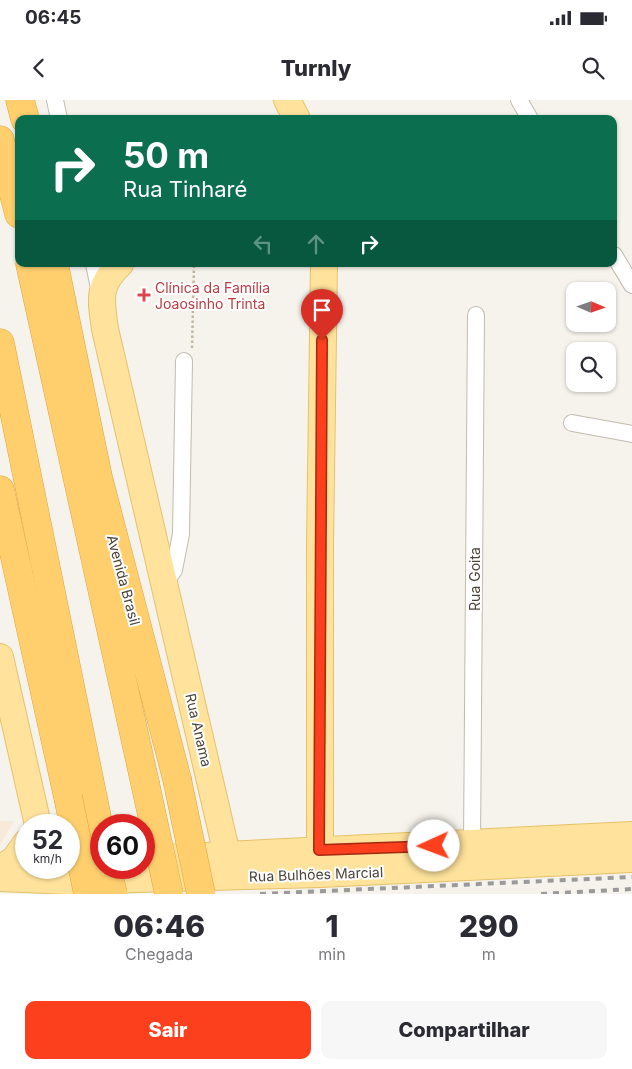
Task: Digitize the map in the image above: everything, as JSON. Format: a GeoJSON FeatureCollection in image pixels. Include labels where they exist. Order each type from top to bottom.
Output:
{"type":"FeatureCollection","features":[{"type":"Feature","properties":{"kind":"highway"},"geometry":{"type":"LineString","coordinates":[[20,100],[25,115]]}},
{"type":"Feature","properties":{"kind":"highway"},"geometry":{"type":"LineString","coordinates":[[0,140],[15,198]]}},
{"type":"Feature","properties":{"kind":"highway","name":"Avenida Brasil"},"geometry":{"type":"LineString","coordinates":[[31,267],[169,894]]}},
{"type":"Feature","properties":{"kind":"highway","name":"Avenida Brasil"},"geometry":{"type":"LineString","coordinates":[[55,267],[98,477],[177,780],[202,894]]}},
{"type":"Feature","properties":{"kind":"highway"},"geometry":{"type":"LineString","coordinates":[[0,343],[80,797],[88,894]]}},
{"type":"Feature","properties":{"kind":"highway"},"geometry":{"type":"LineString","coordinates":[[0,490],[80,797],[90,816]]}},
{"type":"Feature","properties":{"kind":"highway"},"geometry":{"type":"LineString","coordinates":[[110,879],[113,894]]}},
{"type":"Feature","properties":{"kind":"main road"},"geometry":{"type":"LineString","coordinates":[[27,115],[31,100]]}},
{"type":"Feature","properties":{"kind":"main road"},"geometry":{"type":"LineString","coordinates":[[100,296],[106,280],[117,267]]}},
{"type":"Feature","properties":{"kind":"main road"},"geometry":{"type":"LineString","coordinates":[[320,862],[324,267]]}},
{"type":"Feature","properties":{"kind":"main road","name":"Rua Anama"},"geometry":{"type":"LineString","coordinates":[[100,296],[105,329],[231,866]]}},
{"type":"Feature","properties":{"kind":"main road"},"geometry":{"type":"LineString","coordinates":[[0,656],[7,719],[35,814]]}},
{"type":"Feature","properties":{"kind":"main road","name":"Rua Bulhões Marcial"},"geometry":{"type":"LineString","coordinates":[[320,862],[472,844],[632,835]]}},
{"type":"Feature","properties":{"kind":"main road"},"geometry":{"type":"LineString","coordinates":[[0,868],[15,859]]}},
{"type":"Feature","properties":{"kind":"main road","name":"Rua Bulhões Marcial"},"geometry":{"type":"LineString","coordinates":[[0,878],[68,881],[231,866],[320,862],[632,859]]}},
{"type":"Feature","properties":{"kind":"main road","name":"Rua Bulhões Marcial"},"geometry":{"type":"LineString","coordinates":[[155,860],[231,866]]}},
{"type":"Feature","properties":{"kind":"street"},"geometry":{"type":"LineString","coordinates":[[55,100],[59,115]]}},
{"type":"Feature","properties":{"kind":"street"},"geometry":{"type":"LineString","coordinates":[[519,100],[528,115]]}},
{"type":"Feature","properties":{"kind":"street"},"geometry":{"type":"LineString","coordinates":[[617,260],[632,285]]}},
{"type":"Feature","properties":{"kind":"street","name":"Rua Anama"},"geometry":{"type":"LineString","coordinates":[[95,267],[100,296]]}},
{"type":"Feature","properties":{"kind":"street","name":"Rua Goita"},"geometry":{"type":"LineString","coordinates":[[472,844],[476,314]]}},
{"type":"Feature","properties":{"kind":"street"},"geometry":{"type":"LineString","coordinates":[[164,584],[174,570],[181,534],[184,361]]}},
{"type":"Feature","properties":{"kind":"street"},"geometry":{"type":"LineString","coordinates":[[572,422],[632,434]]}},
{"type":"Feature","properties":{"kind":"path"},"geometry":{"type":"LineString","coordinates":[[184,361],[192,356],[194,267]]}},
{"type":"Feature","properties":{"kind":"shaded area"},"geometry":{"type":"Polygon","coordinates":[[[0,821],[14,821],[0,845],[0,821]]]}},
{"type":"Feature","properties":{"kind":"railway"},"geometry":{"type":"LineString","coordinates":[[260,894],[632,877]]}},
{"type":"Feature","properties":{"kind":"railway"},"geometry":{"type":"LineString","coordinates":[[541,894],[632,889]]}},
{"type":"Feature","properties":{"kind":"place","name":"Clínica da Família Joaosinho Trinta"},"geometry":{"type":"Point","coordinates":[144,295]}},
{"type":"Feature","properties":{"kind":"route"},"geometry":{"type":"LineString","coordinates":[[322,340],[319,850],[434,846]]}}]}
